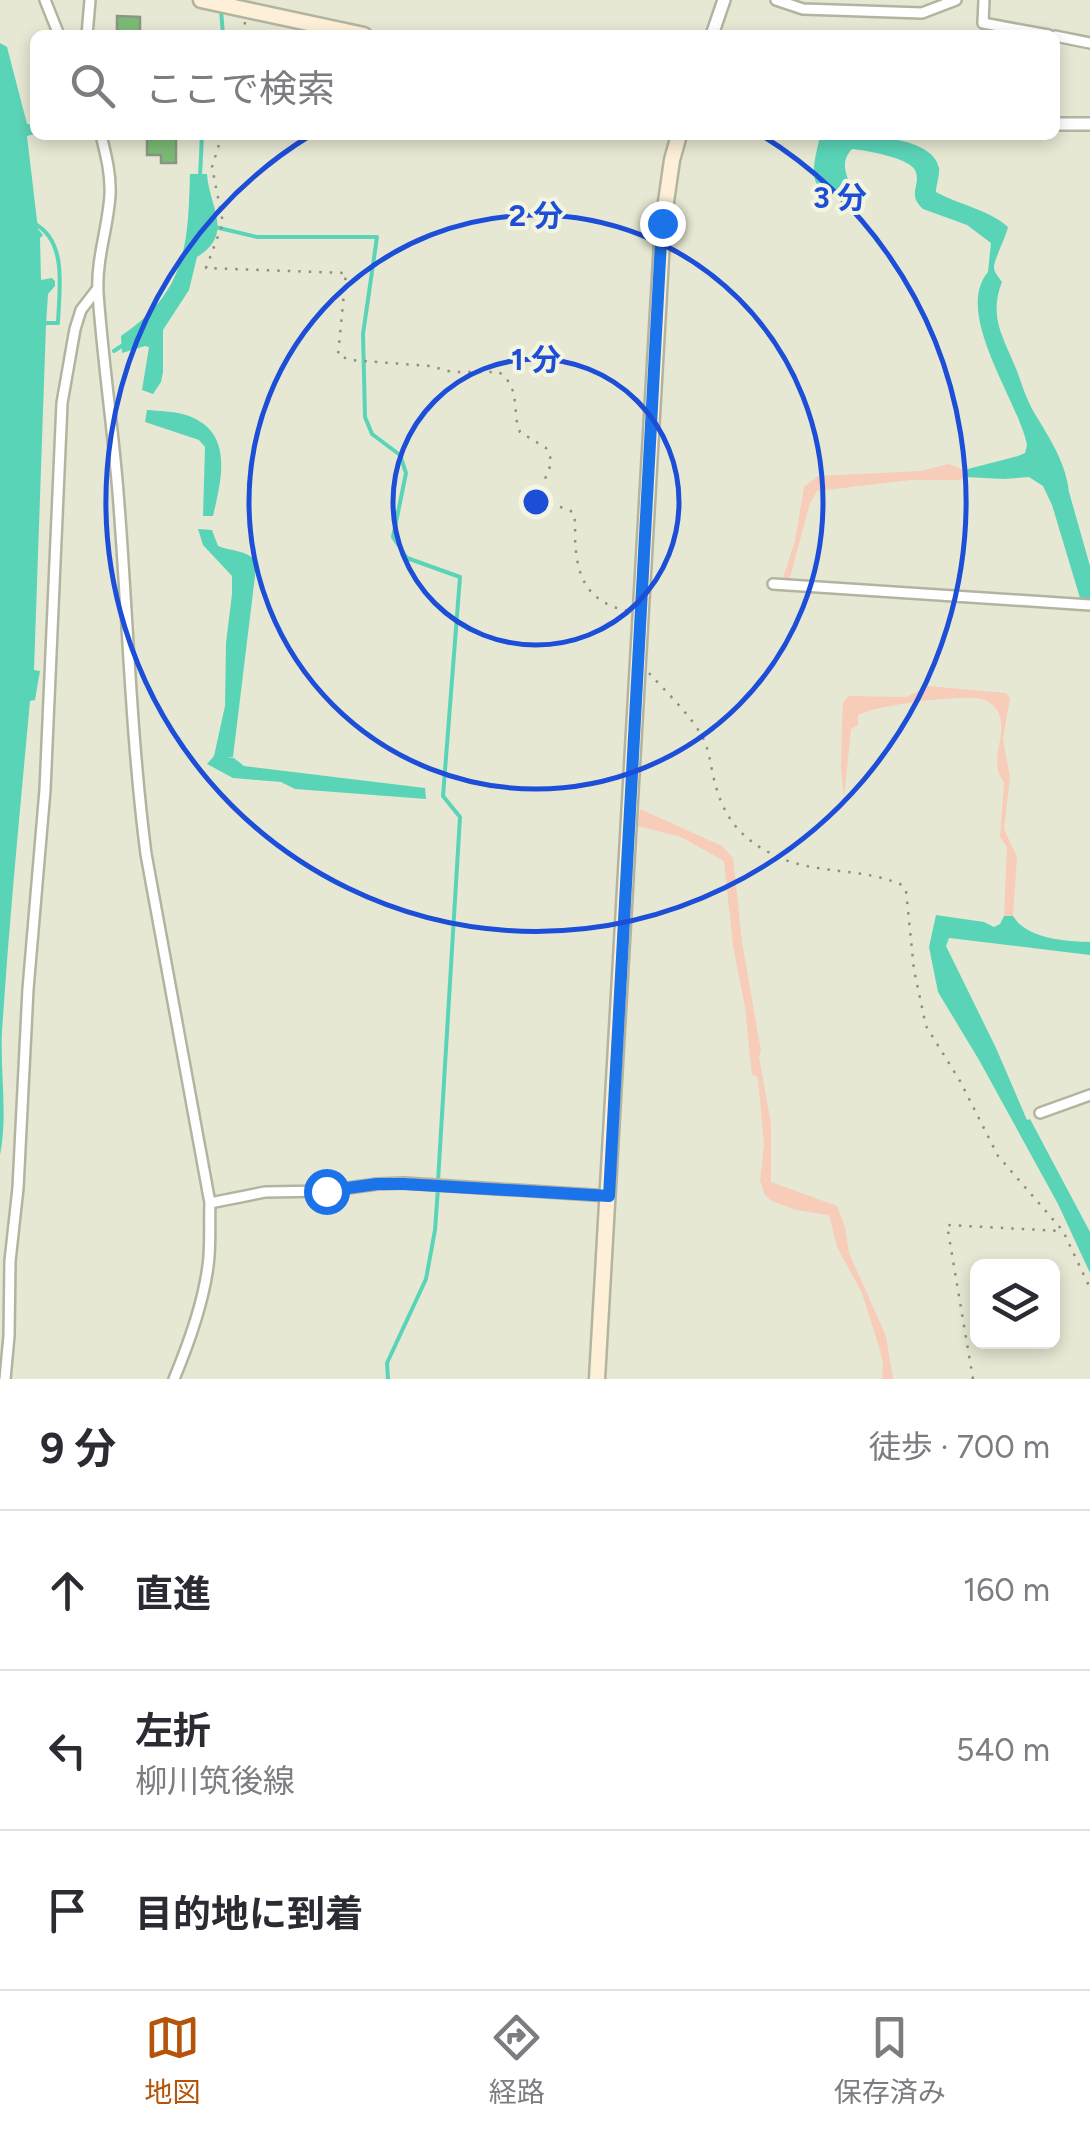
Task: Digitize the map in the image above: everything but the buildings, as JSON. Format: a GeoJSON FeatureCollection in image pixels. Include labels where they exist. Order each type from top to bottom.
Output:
{"type":"FeatureCollection","features":[{"type":"Feature","properties":{"kind":"main road"},"geometry":{"type":"LineString","coordinates":[[208,1],[344,30]]}},
{"type":"Feature","properties":{"kind":"main road"},"geometry":{"type":"LineString","coordinates":[[597,1378],[662,223],[678,140]]}},
{"type":"Feature","properties":{"kind":"street"},"geometry":{"type":"LineString","coordinates":[[45,0],[57,30]]}},
{"type":"Feature","properties":{"kind":"street"},"geometry":{"type":"LineString","coordinates":[[87,30],[90,0]]}},
{"type":"Feature","properties":{"kind":"street"},"geometry":{"type":"LineString","coordinates":[[714,30],[724,0]]}},
{"type":"Feature","properties":{"kind":"street"},"geometry":{"type":"LineString","coordinates":[[776,0],[803,10],[922,14],[956,0]]}},
{"type":"Feature","properties":{"kind":"street"},"geometry":{"type":"LineString","coordinates":[[984,0],[983,23],[1020,30]]}},
{"type":"Feature","properties":{"kind":"street"},"geometry":{"type":"LineString","coordinates":[[1060,37],[1090,43]]}},
{"type":"Feature","properties":{"kind":"street"},"geometry":{"type":"LineString","coordinates":[[1060,124],[1090,124]]}},
{"type":"Feature","properties":{"kind":"street"},"geometry":{"type":"LineString","coordinates":[[102,140],[110,174],[110,198],[98,288],[115,453],[138,799],[210,1203],[209,1262],[204,1290],[174,1379]]}},
{"type":"Feature","properties":{"kind":"street"},"geometry":{"type":"LineString","coordinates":[[5,1379],[44,790],[62,403],[75,329],[81,310],[98,288]]}},
{"type":"Feature","properties":{"kind":"street"},"geometry":{"type":"LineString","coordinates":[[772,584],[1090,605]]}},
{"type":"Feature","properties":{"kind":"street"},"geometry":{"type":"LineString","coordinates":[[1040,1113],[1090,1096]]}},
{"type":"Feature","properties":{"kind":"street"},"geometry":{"type":"LineString","coordinates":[[210,1203],[265,1192],[326,1191],[377,1184],[609,1196]]}},
{"type":"Feature","properties":{"kind":"path"},"geometry":{"type":"LineString","coordinates":[[220,140],[212,167],[223,222],[206,268],[346,273],[338,356],[452,372],[499,372],[508,379],[520,432],[546,448],[550,455],[542,497],[573,512],[583,580],[608,607],[640,614]]}},
{"type":"Feature","properties":{"kind":"path"},"geometry":{"type":"LineString","coordinates":[[638,661],[702,735],[718,794],[735,828],[747,840],[793,864],[902,885],[926,1026],[998,1156],[1063,1231],[1090,1288]]}},
{"type":"Feature","properties":{"kind":"path"},"geometry":{"type":"LineString","coordinates":[[973,1379],[948,1225],[1063,1231]]}},
{"type":"Feature","properties":{"kind":"shaded area"},"geometry":{"type":"Polygon","coordinates":[[[949,464],[964,470],[965,477],[817,491],[810,503],[789,581],[782,581],[795,541],[804,487],[818,476],[921,471],[949,464]]]}},
{"type":"Feature","properties":{"kind":"shaded area"},"geometry":{"type":"Polygon","coordinates":[[[927,686],[1006,693],[1010,698],[1003,739],[1010,778],[1004,829],[1017,857],[1013,916],[1004,916],[1007,847],[1000,837],[1004,782],[997,766],[1001,723],[998,711],[990,703],[972,698],[939,699],[858,715],[858,725],[851,729],[844,797],[842,721],[843,703],[848,696],[907,697],[927,686]]]}},
{"type":"Feature","properties":{"kind":"shaded area"},"geometry":{"type":"Polygon","coordinates":[[[640,809],[722,846],[733,858],[771,1124],[771,1182],[837,1206],[849,1253],[886,1336],[893,1379],[882,1379],[880,1350],[862,1293],[837,1247],[829,1215],[796,1210],[770,1200],[760,1181],[764,1144],[758,1079],[752,1075],[724,861],[681,837],[638,826],[640,809]]]}},
{"type":"Feature","properties":{"kind":"water"},"geometry":{"type":"Polygon","coordinates":[[[0,43],[7,47],[30,124],[27,136],[38,229],[43,235],[41,280],[52,278],[55,286],[48,294],[46,325],[34,670],[40,671],[35,700],[30,701],[11,908],[2,1032],[0,1155],[0,43]]]}},
{"type":"Feature","properties":{"kind":"water"},"geometry":{"type":"Polygon","coordinates":[[[819,140],[905,142],[933,156],[939,168],[936,192],[1008,227],[994,267],[1002,282],[997,306],[999,327],[1030,404],[1065,471],[1090,566],[1090,599],[1080,598],[1043,486],[1029,477],[965,477],[964,470],[1018,456],[1025,453],[1027,445],[991,357],[978,310],[979,289],[988,272],[991,243],[967,225],[923,209],[915,194],[915,170],[896,158],[852,149],[845,164],[852,191],[838,195],[821,189],[814,168],[819,140]]]}},
{"type":"Feature","properties":{"kind":"water"},"geometry":{"type":"Polygon","coordinates":[[[190,174],[207,174],[217,229],[215,239],[197,257],[189,290],[163,330],[163,372],[153,394],[142,390],[149,347],[122,353],[121,336],[159,302],[179,266],[188,224],[190,174]]]}},
{"type":"Feature","properties":{"kind":"water"},"geometry":{"type":"Polygon","coordinates":[[[147,410],[186,415],[212,432],[221,457],[213,516],[203,516],[205,447],[199,440],[145,422],[147,410]]]}},
{"type":"Feature","properties":{"kind":"water"},"geometry":{"type":"Polygon","coordinates":[[[198,529],[212,530],[218,546],[255,560],[233,757],[227,757],[244,766],[425,788],[426,799],[295,789],[281,782],[233,778],[207,764],[214,756],[225,706],[232,576],[203,545],[198,529]]]}},
{"type":"Feature","properties":{"kind":"water"},"geometry":{"type":"Polygon","coordinates":[[[936,915],[994,927],[1004,916],[1013,916],[1037,934],[1090,942],[1090,955],[949,938],[946,946],[1027,1120],[1030,1119],[1090,1232],[1090,1273],[1058,1204],[938,992],[929,947],[936,915]]]}},
{"type":"Feature","properties":{"kind":"waterway"},"geometry":{"type":"LineString","coordinates":[[221,10],[223,30]]}},
{"type":"Feature","properties":{"kind":"waterway"},"geometry":{"type":"LineString","coordinates":[[200,176],[202,140]]}},
{"type":"Feature","properties":{"kind":"waterway"},"geometry":{"type":"LineString","coordinates":[[35,224],[53,243],[59,268],[58,323],[45,323]]}},
{"type":"Feature","properties":{"kind":"waterway"},"geometry":{"type":"LineString","coordinates":[[215,227],[257,237],[377,237],[363,334],[365,417],[372,434],[400,455],[406,473],[393,537],[407,558],[460,577],[443,796],[460,817],[438,1181]]}},
{"type":"Feature","properties":{"kind":"waterway"},"geometry":{"type":"LineString","coordinates":[[114,351],[123,345]]}},
{"type":"Feature","properties":{"kind":"waterway"},"geometry":{"type":"LineString","coordinates":[[388,1379],[387,1363],[426,1279],[438,1188]]}},
{"type":"Feature","properties":{"kind":"route"},"geometry":{"type":"LineString","coordinates":[[326,1191],[404,1184],[609,1196],[662,223]]}}]}
